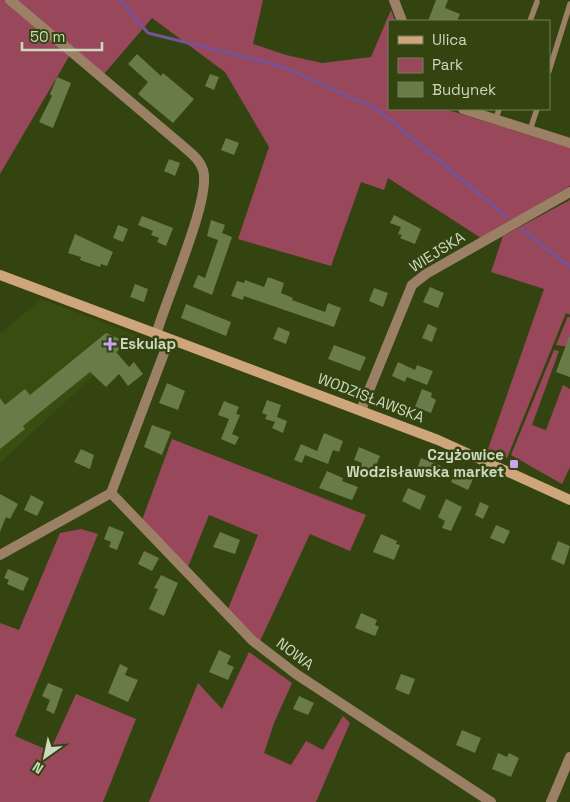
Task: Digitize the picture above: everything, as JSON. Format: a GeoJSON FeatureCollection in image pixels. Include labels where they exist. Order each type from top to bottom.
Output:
{"type":"FeatureCollection","features":[{"type":"Feature","properties":{"kind":"street"},"geometry":{"type":"LineString","coordinates":[[10,0],[198,159],[204,171],[205,185],[200,209],[156,335]]}},
{"type":"Feature","properties":{"kind":"street"},"geometry":{"type":"LineString","coordinates":[[394,0],[402,20]]}},
{"type":"Feature","properties":{"kind":"street"},"geometry":{"type":"LineString","coordinates":[[466,110],[570,143]]}},
{"type":"Feature","properties":{"kind":"street","name":"WIEJSKA"},"geometry":{"type":"LineString","coordinates":[[361,410],[412,285],[426,274],[570,192]]}},
{"type":"Feature","properties":{"kind":"street","name":"WODZISŁAWSKA"},"geometry":{"type":"LineString","coordinates":[[0,275],[438,440],[569,497]]}},
{"type":"Feature","properties":{"kind":"street"},"geometry":{"type":"LineString","coordinates":[[0,555],[111,493],[169,340]]}},
{"type":"Feature","properties":{"kind":"street","name":"NOWA"},"geometry":{"type":"LineString","coordinates":[[111,493],[253,641],[296,674],[491,802]]}},
{"type":"Feature","properties":{"kind":"street"},"geometry":{"type":"LineString","coordinates":[[551,802],[570,757]]}},
{"type":"Feature","properties":{"kind":"lane"},"geometry":{"type":"LineString","coordinates":[[530,20],[537,2]]}},
{"type":"Feature","properties":{"kind":"lane"},"geometry":{"type":"LineString","coordinates":[[550,68],[570,4]]}},
{"type":"Feature","properties":{"kind":"lane"},"geometry":{"type":"LineString","coordinates":[[496,119],[500,110]]}},
{"type":"Feature","properties":{"kind":"lane"},"geometry":{"type":"LineString","coordinates":[[530,130],[537,110]]}},
{"type":"Feature","properties":{"kind":"shaded area"},"geometry":{"type":"Polygon","coordinates":[[[41,299],[136,335],[0,463],[0,334],[41,299]]]}},
{"type":"Feature","properties":{"kind":"green space"},"geometry":{"type":"Polygon","coordinates":[[[0,0],[263,0],[253,44],[286,55],[322,63],[371,57],[391,10],[395,20],[388,20],[388,110],[448,110],[570,148],[570,186],[481,238],[388,178],[384,190],[361,182],[331,266],[238,239],[269,147],[225,72],[152,18],[104,74],[74,48],[0,174],[0,0]]]}},
{"type":"Feature","properties":{"kind":"green space"},"geometry":{"type":"Polygon","coordinates":[[[570,200],[570,315],[566,313],[507,458],[488,449],[544,289],[491,272],[503,236],[570,200]]]}},
{"type":"Feature","properties":{"kind":"green space"},"geometry":{"type":"Polygon","coordinates":[[[568,316],[570,318],[570,347],[556,345],[568,316]]]}},
{"type":"Feature","properties":{"kind":"green space"},"geometry":{"type":"Polygon","coordinates":[[[554,350],[559,351],[532,425],[546,430],[563,385],[570,389],[570,467],[562,484],[511,455],[554,350]]]}},
{"type":"Feature","properties":{"kind":"green space"},"geometry":{"type":"Polygon","coordinates":[[[172,439],[366,515],[350,551],[310,534],[260,641],[228,609],[258,535],[209,515],[188,567],[142,520],[172,439]]]}},
{"type":"Feature","properties":{"kind":"green space"},"geometry":{"type":"Polygon","coordinates":[[[81,529],[98,534],[15,736],[50,751],[76,694],[136,719],[103,802],[0,802],[0,623],[19,630],[60,533],[81,529]]]}},
{"type":"Feature","properties":{"kind":"green space"},"geometry":{"type":"Polygon","coordinates":[[[249,652],[292,683],[274,723],[264,753],[291,765],[306,741],[323,750],[343,716],[350,723],[316,802],[149,802],[198,683],[222,709],[249,652]]]}},
{"type":"Feature","properties":{"kind":"building"},"geometry":{"type":"Polygon","coordinates":[[[436,0],[448,0],[445,8],[460,14],[457,20],[428,20],[436,0]]]}},
{"type":"Feature","properties":{"kind":"building"},"geometry":{"type":"Polygon","coordinates":[[[137,54],[161,76],[163,73],[194,99],[173,123],[138,94],[148,82],[128,64],[137,54]]]}},
{"type":"Feature","properties":{"kind":"building"},"geometry":{"type":"Polygon","coordinates":[[[210,74],[219,77],[214,90],[205,86],[210,74]]]}},
{"type":"Feature","properties":{"kind":"building"},"geometry":{"type":"Polygon","coordinates":[[[57,77],[71,83],[53,128],[39,122],[52,96],[50,94],[57,77]]]}},
{"type":"Feature","properties":{"kind":"building"},"geometry":{"type":"Polygon","coordinates":[[[226,138],[239,143],[234,155],[221,150],[226,138]]]}},
{"type":"Feature","properties":{"kind":"building"},"geometry":{"type":"Polygon","coordinates":[[[169,159],[180,163],[175,176],[164,171],[169,159]]]}},
{"type":"Feature","properties":{"kind":"building"},"geometry":{"type":"Polygon","coordinates":[[[394,215],[421,229],[415,244],[400,238],[402,235],[398,234],[401,227],[390,223],[394,215]]]}},
{"type":"Feature","properties":{"kind":"building"},"geometry":{"type":"Polygon","coordinates":[[[142,216],[173,228],[166,246],[157,242],[159,238],[151,235],[153,231],[138,225],[142,216]]]}},
{"type":"Feature","properties":{"kind":"building"},"geometry":{"type":"Polygon","coordinates":[[[211,220],[225,225],[222,233],[232,237],[212,295],[193,287],[198,275],[205,278],[218,240],[207,236],[211,220]]]}},
{"type":"Feature","properties":{"kind":"building"},"geometry":{"type":"Polygon","coordinates":[[[118,225],[128,229],[123,242],[113,238],[118,225]]]}},
{"type":"Feature","properties":{"kind":"building"},"geometry":{"type":"Polygon","coordinates":[[[75,234],[113,252],[107,266],[101,264],[100,267],[80,260],[81,257],[68,253],[75,234]]]}},
{"type":"Feature","properties":{"kind":"building"},"geometry":{"type":"Polygon","coordinates":[[[268,277],[284,283],[281,293],[293,298],[292,300],[325,312],[328,303],[341,308],[334,327],[244,296],[243,300],[231,296],[237,281],[244,283],[245,280],[264,287],[268,277]]]}},
{"type":"Feature","properties":{"kind":"building"},"geometry":{"type":"Polygon","coordinates":[[[135,284],[148,289],[144,302],[130,297],[135,284]]]}},
{"type":"Feature","properties":{"kind":"building"},"geometry":{"type":"Polygon","coordinates":[[[430,287],[444,293],[438,308],[423,302],[430,287]]]}},
{"type":"Feature","properties":{"kind":"building"},"geometry":{"type":"Polygon","coordinates":[[[374,288],[388,293],[383,307],[369,301],[374,288]]]}},
{"type":"Feature","properties":{"kind":"building"},"geometry":{"type":"Polygon","coordinates":[[[186,304],[231,322],[226,336],[181,318],[186,304]]]}},
{"type":"Feature","properties":{"kind":"building"},"geometry":{"type":"Polygon","coordinates":[[[428,324],[437,328],[432,342],[422,338],[428,324]]]}},
{"type":"Feature","properties":{"kind":"building"},"geometry":{"type":"Polygon","coordinates":[[[278,327],[290,332],[286,344],[273,339],[278,327]]]}},
{"type":"Feature","properties":{"kind":"building"},"geometry":{"type":"Polygon","coordinates":[[[106,333],[122,340],[126,345],[116,352],[129,367],[134,362],[143,374],[128,386],[119,374],[106,387],[90,372],[23,426],[25,429],[0,449],[0,398],[5,405],[25,389],[30,395],[106,333]]]}},
{"type":"Feature","properties":{"kind":"building"},"geometry":{"type":"Polygon","coordinates":[[[570,337],[570,377],[556,372],[570,337]]]}},
{"type":"Feature","properties":{"kind":"building"},"geometry":{"type":"Polygon","coordinates":[[[334,345],[366,357],[360,371],[328,359],[334,345]]]}},
{"type":"Feature","properties":{"kind":"building"},"geometry":{"type":"Polygon","coordinates":[[[398,362],[415,370],[417,365],[433,371],[427,385],[407,377],[405,382],[392,376],[398,362]]]}},
{"type":"Feature","properties":{"kind":"building"},"geometry":{"type":"Polygon","coordinates":[[[167,383],[185,391],[178,410],[159,403],[167,383]]]}},
{"type":"Feature","properties":{"kind":"building"},"geometry":{"type":"Polygon","coordinates":[[[422,389],[432,393],[431,397],[436,400],[431,413],[415,407],[422,389]]]}},
{"type":"Feature","properties":{"kind":"building"},"geometry":{"type":"Polygon","coordinates":[[[267,400],[281,405],[277,417],[287,421],[283,433],[272,428],[275,422],[265,419],[267,415],[262,413],[267,400]]]}},
{"type":"Feature","properties":{"kind":"building"},"geometry":{"type":"Polygon","coordinates":[[[224,401],[239,407],[236,414],[240,415],[232,434],[239,437],[235,445],[221,439],[229,419],[218,415],[224,401]]]}},
{"type":"Feature","properties":{"kind":"building"},"geometry":{"type":"Polygon","coordinates":[[[152,425],[171,432],[162,455],[144,447],[152,425]]]}},
{"type":"Feature","properties":{"kind":"building"},"geometry":{"type":"Polygon","coordinates":[[[324,433],[343,441],[339,452],[333,450],[328,464],[305,455],[302,463],[294,460],[301,444],[317,451],[324,433]]]}},
{"type":"Feature","properties":{"kind":"building"},"geometry":{"type":"Polygon","coordinates":[[[359,447],[380,456],[373,473],[360,468],[362,463],[354,460],[359,447]]]}},
{"type":"Feature","properties":{"kind":"building"},"geometry":{"type":"Polygon","coordinates":[[[81,449],[94,455],[90,469],[74,462],[81,449]]]}},
{"type":"Feature","properties":{"kind":"building"},"geometry":{"type":"Polygon","coordinates":[[[421,458],[441,466],[436,480],[416,472],[421,458]]]}},
{"type":"Feature","properties":{"kind":"building"},"geometry":{"type":"Polygon","coordinates":[[[327,471],[343,478],[342,481],[358,487],[352,500],[319,488],[327,471]]]}},
{"type":"Feature","properties":{"kind":"building"},"geometry":{"type":"Polygon","coordinates":[[[456,471],[473,479],[468,490],[451,482],[456,471]]]}},
{"type":"Feature","properties":{"kind":"building"},"geometry":{"type":"Polygon","coordinates":[[[408,488],[426,496],[420,510],[402,501],[408,488]]]}},
{"type":"Feature","properties":{"kind":"building"},"geometry":{"type":"Polygon","coordinates":[[[0,494],[18,504],[10,519],[6,517],[0,532],[0,494]]]}},
{"type":"Feature","properties":{"kind":"building"},"geometry":{"type":"Polygon","coordinates":[[[31,495],[44,502],[37,516],[24,510],[31,495]]]}},
{"type":"Feature","properties":{"kind":"building"},"geometry":{"type":"Polygon","coordinates":[[[446,499],[462,507],[451,531],[442,528],[445,521],[438,517],[446,499]]]}},
{"type":"Feature","properties":{"kind":"building"},"geometry":{"type":"Polygon","coordinates":[[[480,502],[489,506],[483,519],[475,515],[480,502]]]}},
{"type":"Feature","properties":{"kind":"building"},"geometry":{"type":"Polygon","coordinates":[[[496,525],[510,531],[504,544],[490,538],[496,525]]]}},
{"type":"Feature","properties":{"kind":"building"},"geometry":{"type":"Polygon","coordinates":[[[109,526],[124,532],[117,550],[109,547],[111,542],[104,539],[109,526]]]}},
{"type":"Feature","properties":{"kind":"building"},"geometry":{"type":"Polygon","coordinates":[[[220,532],[240,540],[235,554],[213,547],[220,532]]]}},
{"type":"Feature","properties":{"kind":"building"},"geometry":{"type":"Polygon","coordinates":[[[381,534],[397,541],[396,544],[400,545],[394,560],[373,552],[381,534]]]}},
{"type":"Feature","properties":{"kind":"building"},"geometry":{"type":"Polygon","coordinates":[[[558,541],[570,546],[564,565],[551,559],[558,541]]]}},
{"type":"Feature","properties":{"kind":"building"},"geometry":{"type":"Polygon","coordinates":[[[144,551],[159,558],[152,571],[138,564],[144,551]]]}},
{"type":"Feature","properties":{"kind":"building"},"geometry":{"type":"Polygon","coordinates":[[[8,569],[29,578],[23,591],[7,584],[9,580],[4,578],[8,569]]]}},
{"type":"Feature","properties":{"kind":"building"},"geometry":{"type":"Polygon","coordinates":[[[161,575],[178,583],[164,616],[149,609],[158,589],[154,588],[161,575]]]}},
{"type":"Feature","properties":{"kind":"building"},"geometry":{"type":"Polygon","coordinates":[[[361,613],[377,620],[375,625],[379,627],[375,636],[355,628],[361,613]]]}},
{"type":"Feature","properties":{"kind":"building"},"geometry":{"type":"Polygon","coordinates":[[[219,650],[231,656],[227,664],[234,667],[228,680],[209,672],[219,650]]]}},
{"type":"Feature","properties":{"kind":"building"},"geometry":{"type":"Polygon","coordinates":[[[120,664],[128,668],[125,675],[138,680],[128,702],[108,693],[120,664]]]}},
{"type":"Feature","properties":{"kind":"building"},"geometry":{"type":"Polygon","coordinates":[[[401,674],[415,679],[409,695],[395,689],[401,674]]]}},
{"type":"Feature","properties":{"kind":"building"},"geometry":{"type":"Polygon","coordinates":[[[48,683],[63,689],[54,714],[46,710],[50,700],[42,696],[48,683]]]}},
{"type":"Feature","properties":{"kind":"building"},"geometry":{"type":"Polygon","coordinates":[[[299,696],[314,703],[308,715],[293,709],[299,696]]]}},
{"type":"Feature","properties":{"kind":"building"},"geometry":{"type":"Polygon","coordinates":[[[462,730],[481,738],[475,753],[456,745],[462,730]]]}},
{"type":"Feature","properties":{"kind":"building"},"geometry":{"type":"Polygon","coordinates":[[[498,753],[507,757],[509,753],[519,758],[511,777],[492,769],[498,753]]]}},
{"type":"Feature","properties":{"kind":"waterway"},"geometry":{"type":"LineString","coordinates":[[120,0],[148,33],[281,66],[377,109],[507,217]]}},
{"type":"Feature","properties":{"kind":"waterway"},"geometry":{"type":"LineString","coordinates":[[522,229],[570,267]]}},
{"type":"Feature","properties":{"kind":"place","name":"Eskulap"},"geometry":{"type":"Point","coordinates":[110,344]}},
{"type":"Feature","properties":{"kind":"place","name":"Czyżowice Wodzisławska market"},"geometry":{"type":"Point","coordinates":[514,464]}}]}
